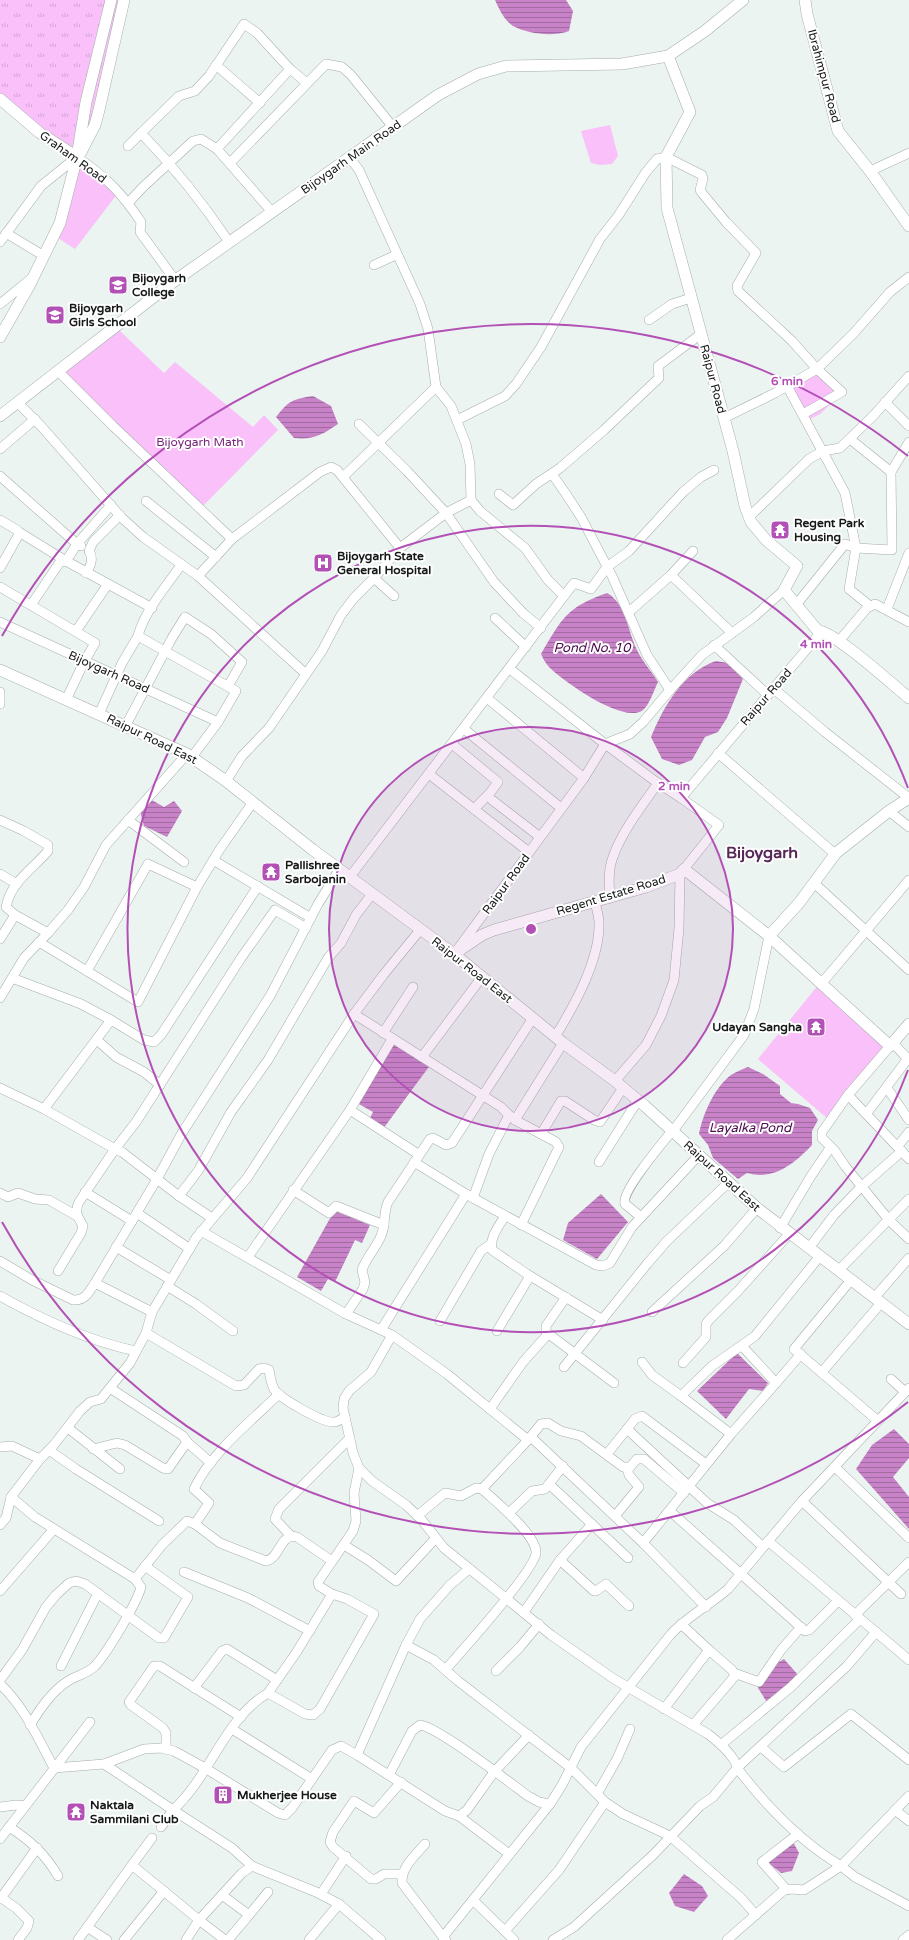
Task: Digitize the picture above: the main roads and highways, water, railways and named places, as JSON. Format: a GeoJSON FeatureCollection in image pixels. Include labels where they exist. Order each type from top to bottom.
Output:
{"type":"FeatureCollection","features":[{"type":"Feature","properties":{"kind":"water"},"geometry":{"type":"Polygon","coordinates":[[[495,0],[566,0],[573,11],[569,31],[556,34],[541,34],[519,29],[504,18],[495,0]]]}},
{"type":"Feature","properties":{"kind":"water"},"geometry":{"type":"Polygon","coordinates":[[[313,396],[331,406],[338,424],[317,436],[294,438],[276,417],[288,404],[300,398],[313,396]]]}},
{"type":"Feature","properties":{"kind":"water","name":"Pond No. 10"},"geometry":{"type":"Polygon","coordinates":[[[607,593],[623,611],[638,652],[658,682],[650,701],[643,710],[634,713],[622,712],[609,707],[580,691],[549,667],[541,654],[567,615],[583,603],[607,593]]]}},
{"type":"Feature","properties":{"kind":"water"},"geometry":{"type":"Polygon","coordinates":[[[716,661],[728,663],[743,679],[727,718],[718,732],[705,737],[692,760],[679,765],[662,759],[651,737],[662,714],[684,682],[704,666],[716,661]]]}},
{"type":"Feature","properties":{"kind":"water"},"geometry":{"type":"Polygon","coordinates":[[[150,799],[164,807],[174,801],[182,811],[167,837],[144,826],[140,811],[150,799]]]}},
{"type":"Feature","properties":{"kind":"water"},"geometry":{"type":"Polygon","coordinates":[[[395,1042],[431,1064],[383,1129],[369,1120],[373,1112],[357,1103],[395,1042]]]}},
{"type":"Feature","properties":{"kind":"water","name":"Layalka Pond"},"geometry":{"type":"Polygon","coordinates":[[[748,1067],[763,1074],[780,1086],[780,1094],[791,1103],[810,1108],[818,1120],[812,1131],[812,1145],[791,1164],[783,1169],[766,1175],[747,1173],[738,1179],[713,1158],[708,1145],[699,1134],[706,1110],[719,1087],[731,1075],[748,1067]]]}},
{"type":"Feature","properties":{"kind":"water"},"geometry":{"type":"Polygon","coordinates":[[[601,1194],[628,1222],[597,1259],[563,1240],[568,1223],[601,1194]]]}},
{"type":"Feature","properties":{"kind":"water"},"geometry":{"type":"Polygon","coordinates":[[[338,1212],[370,1225],[362,1243],[355,1240],[335,1282],[328,1279],[321,1291],[297,1277],[333,1213],[338,1212]]]}},
{"type":"Feature","properties":{"kind":"water"},"geometry":{"type":"Polygon","coordinates":[[[737,1353],[768,1383],[763,1391],[749,1389],[726,1419],[697,1391],[737,1353]]]}},
{"type":"Feature","properties":{"kind":"water"},"geometry":{"type":"Polygon","coordinates":[[[894,1429],[909,1444],[909,1458],[893,1477],[909,1497],[909,1529],[856,1469],[872,1445],[894,1429]]]}},
{"type":"Feature","properties":{"kind":"water"},"geometry":{"type":"Polygon","coordinates":[[[784,1659],[799,1676],[768,1704],[758,1688],[772,1666],[784,1659]]]}},
{"type":"Feature","properties":{"kind":"water"},"geometry":{"type":"Polygon","coordinates":[[[792,1840],[799,1853],[792,1871],[781,1873],[767,1862],[792,1840]]]}},
{"type":"Feature","properties":{"kind":"water"},"geometry":{"type":"Polygon","coordinates":[[[684,1874],[702,1886],[708,1896],[694,1912],[675,1906],[669,1893],[684,1874]]]}},
{"type":"Feature","properties":{"kind":"place","name":"Bijoygarh College"},"geometry":{"type":"Point","coordinates":[118,285]}},
{"type":"Feature","properties":{"kind":"place","name":"Bijoygarh Girls School"},"geometry":{"type":"Point","coordinates":[55,315]}},
{"type":"Feature","properties":{"kind":"place","name":"Regent Park Housing"},"geometry":{"type":"Point","coordinates":[780,530]}},
{"type":"Feature","properties":{"kind":"place","name":"Bijoygarh State General Hospital"},"geometry":{"type":"Point","coordinates":[323,563]}},
{"type":"Feature","properties":{"kind":"place","name":"Pallishree Sarbojanin"},"geometry":{"type":"Point","coordinates":[271,872]}},
{"type":"Feature","properties":{"kind":"place","name":"Udayan Sangha"},"geometry":{"type":"Point","coordinates":[816,1027]}},
{"type":"Feature","properties":{"kind":"place","name":"Mukherjee House"},"geometry":{"type":"Point","coordinates":[223,1795]}},
{"type":"Feature","properties":{"kind":"place","name":"Naktala Sammilani Club"},"geometry":{"type":"Point","coordinates":[76,1812]}},
{"type":"Feature","properties":{"kind":"district","name":"Bijoygarh"},"geometry":{"type":"Point","coordinates":[762,853]}},
{"type":"Feature","properties":{"kind":"park label","name":"Bijoygarh Math"},"geometry":{"type":"Point","coordinates":[200,442]}}]}
